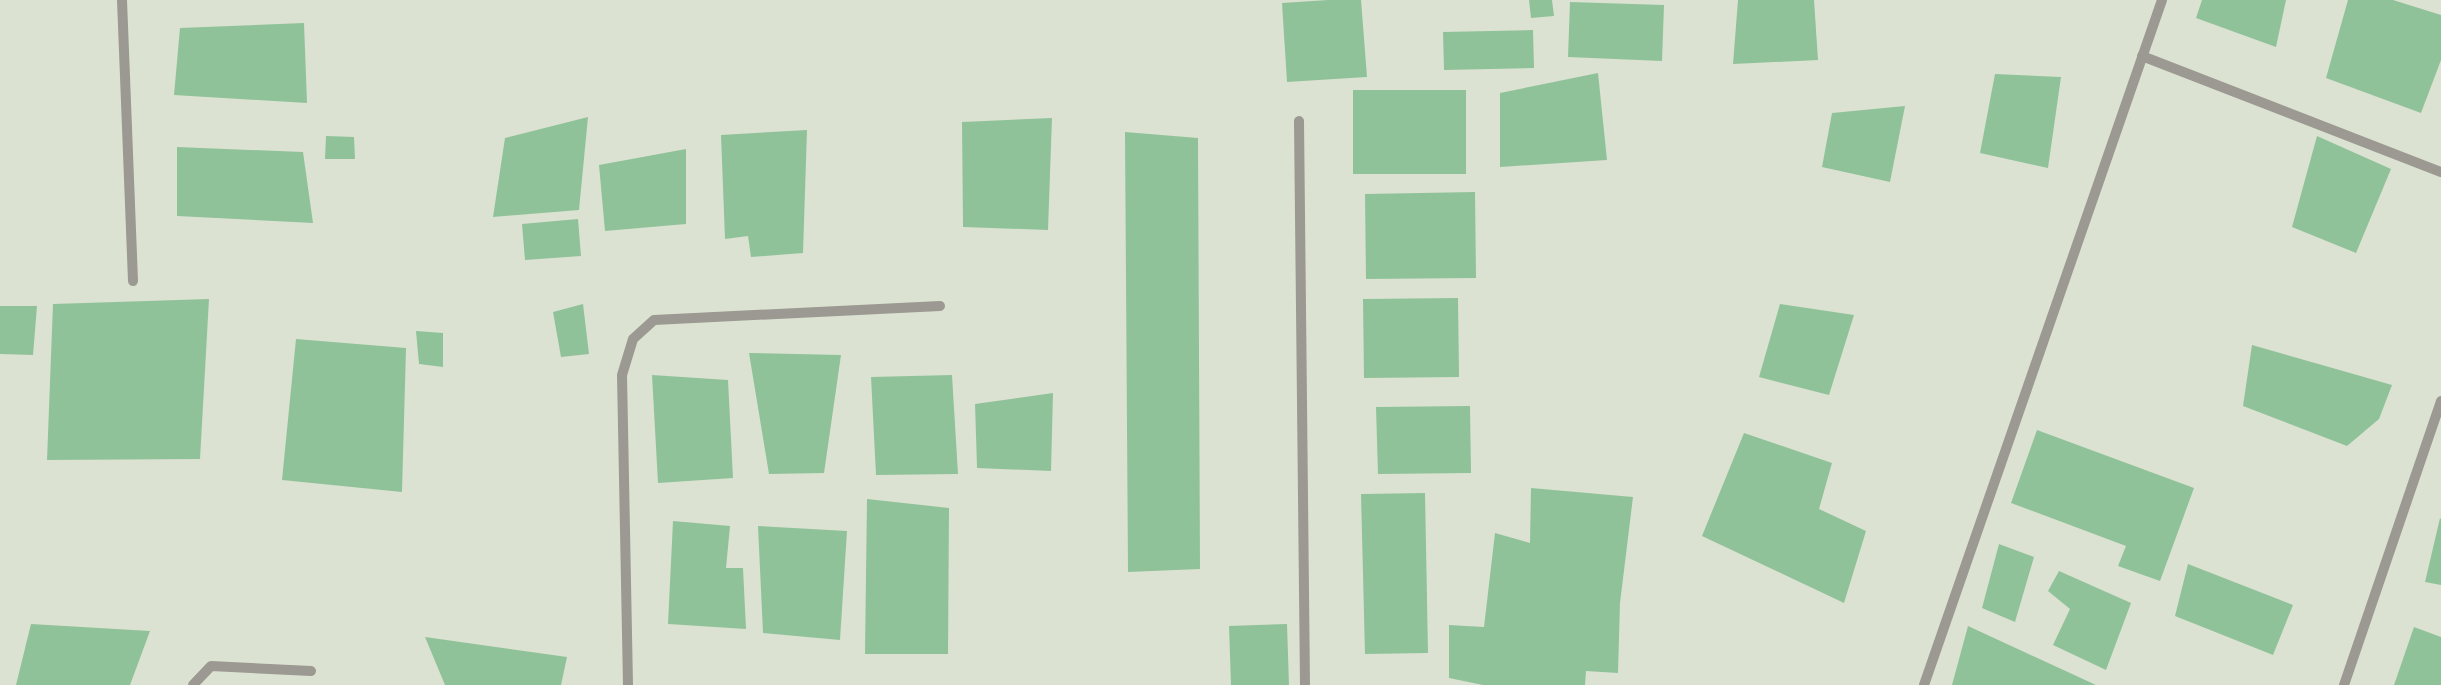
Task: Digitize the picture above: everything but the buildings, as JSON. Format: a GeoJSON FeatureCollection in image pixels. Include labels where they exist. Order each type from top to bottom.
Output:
{"type":"FeatureCollection","features":[{"type":"Feature","properties":{"kind":"street"},"geometry":{"type":"LineString","coordinates":[[122,0],[133,282]]}},
{"type":"Feature","properties":{"kind":"street"},"geometry":{"type":"LineString","coordinates":[[1924,685],[2162,0]]}},
{"type":"Feature","properties":{"kind":"street"},"geometry":{"type":"LineString","coordinates":[[2142,56],[2441,172]]}},
{"type":"Feature","properties":{"kind":"street"},"geometry":{"type":"LineString","coordinates":[[1299,121],[1305,685]]}},
{"type":"Feature","properties":{"kind":"street"},"geometry":{"type":"LineString","coordinates":[[628,685],[622,375],[633,339],[654,320],[940,306]]}},
{"type":"Feature","properties":{"kind":"street"},"geometry":{"type":"LineString","coordinates":[[2344,685],[2441,401]]}},
{"type":"Feature","properties":{"kind":"street"},"geometry":{"type":"LineString","coordinates":[[193,685],[210,666],[311,671]]}}]}
